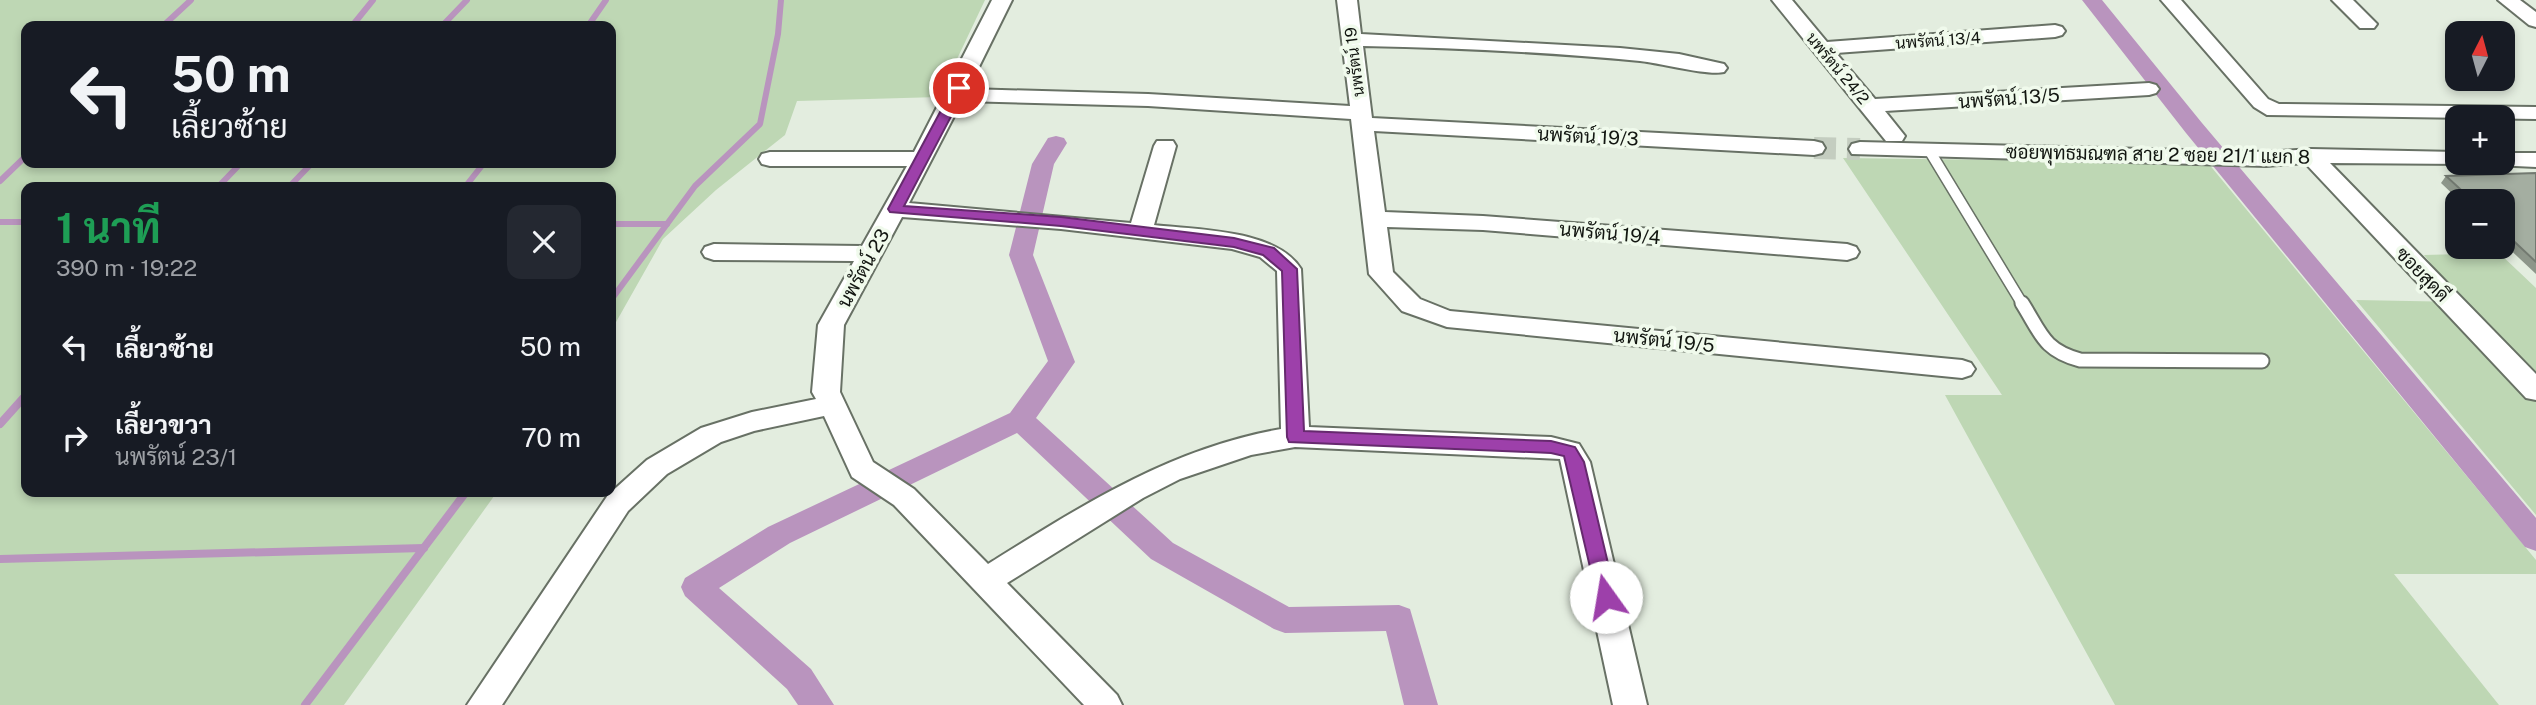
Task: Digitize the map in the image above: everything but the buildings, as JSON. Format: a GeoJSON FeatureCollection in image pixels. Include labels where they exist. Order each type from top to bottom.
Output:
{"type":"FeatureCollection","features":[{"type":"Feature","properties":{"kind":"street","name":"นพรัตน์ 23"},"geometry":{"type":"LineString","coordinates":[[985,581],[904,497],[862,469],[826,392],[831,325],[922,159],[1002,0]]}},
{"type":"Feature","properties":{"kind":"street","name":"นพรัตน์ 19"},"geometry":{"type":"LineString","coordinates":[[1347,0],[1361,119]]}},
{"type":"Feature","properties":{"kind":"street","name":"นพรัตน์ 24/2"},"geometry":{"type":"LineString","coordinates":[[1782,0],[1895,136]]}},
{"type":"Feature","properties":{"kind":"street"},"geometry":{"type":"LineString","coordinates":[[2171,0],[2261,103],[2274,110],[2536,113]]}},
{"type":"Feature","properties":{"kind":"street"},"geometry":{"type":"LineString","coordinates":[[2342,0],[2367,24]]}},
{"type":"Feature","properties":{"kind":"street"},"geometry":{"type":"LineString","coordinates":[[2508,0],[2536,21]]}},
{"type":"Feature","properties":{"kind":"street","name":"นพรัตน์ 13/4"},"geometry":{"type":"LineString","coordinates":[[1821,48],[2055,32]]}},
{"type":"Feature","properties":{"kind":"street"},"geometry":{"type":"LineString","coordinates":[[1352,40],[1436,41],[1645,55],[1682,59],[1717,68]]}},
{"type":"Feature","properties":{"kind":"street","name":"นพรัตน์ 13/5"},"geometry":{"type":"LineString","coordinates":[[1869,106],[2149,89]]}},
{"type":"Feature","properties":{"kind":"street","name":"นพรัตน์ 19/3"},"geometry":{"type":"LineString","coordinates":[[955,95],[1148,100],[1361,119],[1814,148]]}},
{"type":"Feature","properties":{"kind":"street"},"geometry":{"type":"LineString","coordinates":[[1361,119],[1373,219]]}},
{"type":"Feature","properties":{"kind":"street"},"geometry":{"type":"LineString","coordinates":[[1141,231],[1165,146]]}},
{"type":"Feature","properties":{"kind":"street","name":"ซอยพุทธมณฑล สาย 2 ซอย 21/1 แยก 8"},"geometry":{"type":"LineString","coordinates":[[1860,149],[2191,155],[2266,159],[2311,156],[2445,159]]}},
{"type":"Feature","properties":{"kind":"street","name":"ซอยสุดดี"},"geometry":{"type":"LineString","coordinates":[[2311,156],[2536,391]]}},
{"type":"Feature","properties":{"kind":"street"},"geometry":{"type":"LineString","coordinates":[[770,159],[922,159]]}},
{"type":"Feature","properties":{"kind":"street"},"geometry":{"type":"LineString","coordinates":[[2515,160],[2536,160]]}},
{"type":"Feature","properties":{"kind":"street"},"geometry":{"type":"LineString","coordinates":[[895,209],[1002,216],[1141,231],[1234,242],[1269,252],[1289,269],[1295,437]]}},
{"type":"Feature","properties":{"kind":"street","name":"นพรัตน์ 19/4"},"geometry":{"type":"LineString","coordinates":[[1373,219],[1483,223],[1847,252]]}},
{"type":"Feature","properties":{"kind":"street","name":"นพรัตน์ 19/5"},"geometry":{"type":"LineString","coordinates":[[1373,219],[1381,274],[1411,305],[1447,319],[1962,369]]}},
{"type":"Feature","properties":{"kind":"street"},"geometry":{"type":"LineString","coordinates":[[714,252],[871,254]]}},
{"type":"Feature","properties":{"kind":"street"},"geometry":{"type":"LineString","coordinates":[[484,705],[618,503],[657,467],[711,435],[752,422],[832,405]]}},
{"type":"Feature","properties":{"kind":"street"},"geometry":{"type":"LineString","coordinates":[[1105,705],[985,581],[1148,480],[1216,452],[1258,441],[1295,437],[1551,447],[1569,451],[1576,462],[1630,705]]}},
{"type":"Feature","properties":{"kind":"lane"},"geometry":{"type":"LineString","coordinates":[[1930,150],[2049,347],[2055,351],[2080,360],[2262,361]]}},
{"type":"Feature","properties":{"kind":"green space"},"geometry":{"type":"Polygon","coordinates":[[[0,0],[985,0],[939,97],[797,101],[785,135],[716,190],[663,239],[616,322],[616,182],[21,182],[21,497],[493,497],[344,705],[0,705],[0,0]]]}},
{"type":"Feature","properties":{"kind":"green space"},"geometry":{"type":"Polygon","coordinates":[[[1843,158],[2208,163],[2536,560],[2536,574],[2394,574],[2499,705],[2115,705],[1945,395],[2002,395],[1843,158]]]}},
{"type":"Feature","properties":{"kind":"green space"},"geometry":{"type":"Polygon","coordinates":[[[2445,254],[2445,259],[2505,259],[2536,288],[2536,515],[2356,300],[2462,302],[2424,255],[2445,254]]]}},
{"type":"Feature","properties":{"kind":"waterway"},"geometry":{"type":"LineString","coordinates":[[168,21],[191,0]]}},
{"type":"Feature","properties":{"kind":"waterway"},"geometry":{"type":"LineString","coordinates":[[356,21],[373,0]]}},
{"type":"Feature","properties":{"kind":"waterway"},"geometry":{"type":"LineString","coordinates":[[447,21],[467,0]]}},
{"type":"Feature","properties":{"kind":"waterway"},"geometry":{"type":"LineString","coordinates":[[591,21],[606,0]]}},
{"type":"Feature","properties":{"kind":"waterway"},"geometry":{"type":"LineString","coordinates":[[667,224],[695,186],[760,124],[778,34],[781,0]]}},
{"type":"Feature","properties":{"kind":"waterway"},"geometry":{"type":"LineString","coordinates":[[2092,0],[2194,128],[2536,539]]}},
{"type":"Feature","properties":{"kind":"waterway"},"geometry":{"type":"LineString","coordinates":[[1020,420],[1062,362],[1021,255],[1043,164],[1056,143]]}},
{"type":"Feature","properties":{"kind":"waterway"},"geometry":{"type":"LineString","coordinates":[[0,181],[21,161]]}},
{"type":"Feature","properties":{"kind":"waterway"},"geometry":{"type":"LineString","coordinates":[[223,182],[236,168]]}},
{"type":"Feature","properties":{"kind":"waterway"},"geometry":{"type":"LineString","coordinates":[[294,182],[307,168]]}},
{"type":"Feature","properties":{"kind":"waterway"},"geometry":{"type":"LineString","coordinates":[[469,182],[480,168]]}},
{"type":"Feature","properties":{"kind":"waterway"},"geometry":{"type":"LineString","coordinates":[[0,222],[21,222]]}},
{"type":"Feature","properties":{"kind":"waterway"},"geometry":{"type":"LineString","coordinates":[[616,224],[667,224]]}},
{"type":"Feature","properties":{"kind":"waterway"},"geometry":{"type":"LineString","coordinates":[[616,293],[667,224]]}},
{"type":"Feature","properties":{"kind":"waterway"},"geometry":{"type":"LineString","coordinates":[[0,424],[21,401]]}},
{"type":"Feature","properties":{"kind":"waterway"},"geometry":{"type":"LineString","coordinates":[[817,705],[799,679],[696,587],[779,535],[1020,420]]}},
{"type":"Feature","properties":{"kind":"waterway"},"geometry":{"type":"LineString","coordinates":[[1020,420],[1162,551],[1285,620],[1399,618],[1421,705]]}},
{"type":"Feature","properties":{"kind":"waterway"},"geometry":{"type":"LineString","coordinates":[[424,548],[462,497]]}},
{"type":"Feature","properties":{"kind":"waterway"},"geometry":{"type":"LineString","coordinates":[[0,559],[424,548]]}},
{"type":"Feature","properties":{"kind":"waterway"},"geometry":{"type":"LineString","coordinates":[[305,705],[424,548]]}},
{"type":"Feature","properties":{"kind":"tunnel"},"geometry":{"type":"LineString","coordinates":[[1814,148],[1860,149]]}},
{"type":"Feature","properties":{"kind":"route"},"geometry":{"type":"LineString","coordinates":[[959,88],[895,209],[1061,222],[1234,242],[1269,252],[1289,269],[1295,437],[1551,447],[1569,451],[1576,462],[1606,597]]}}]}
